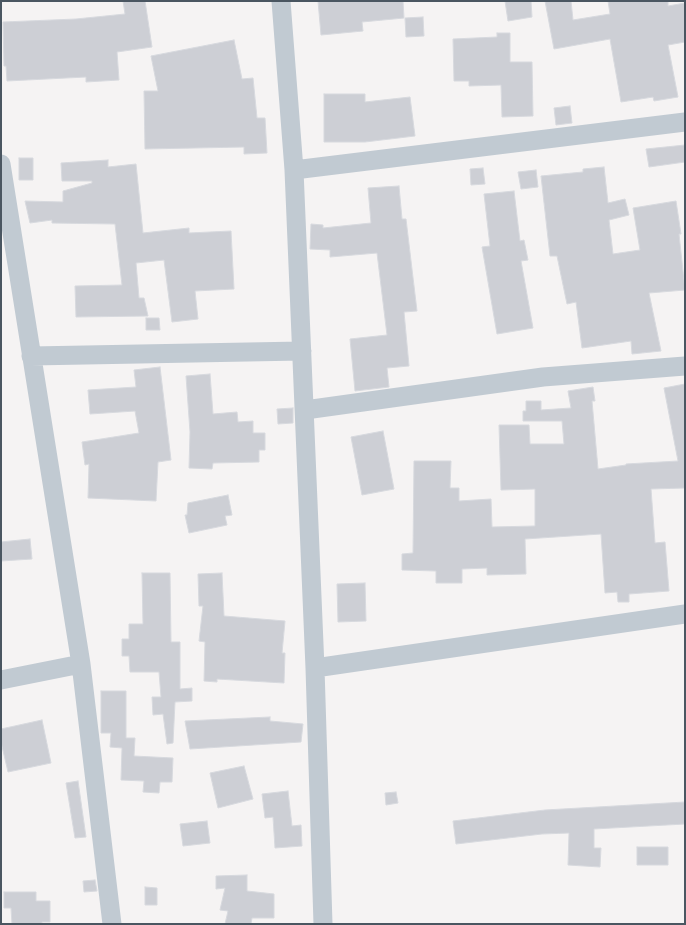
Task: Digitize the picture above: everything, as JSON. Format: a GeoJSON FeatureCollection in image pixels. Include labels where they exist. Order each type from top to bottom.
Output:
{"type":"FeatureCollection","features":[{"type":"Feature","properties":{"kind":"street"},"geometry":{"type":"LineString","coordinates":[[281,1],[294,170],[305,410],[322,924]]}},
{"type":"Feature","properties":{"kind":"street"},"geometry":{"type":"LineString","coordinates":[[294,170],[685,122]]}},
{"type":"Feature","properties":{"kind":"street"},"geometry":{"type":"LineString","coordinates":[[1,164],[81,664],[112,924]]}},
{"type":"Feature","properties":{"kind":"street"},"geometry":{"type":"LineString","coordinates":[[31,356],[302,351]]}},
{"type":"Feature","properties":{"kind":"street"},"geometry":{"type":"LineString","coordinates":[[305,410],[543,377],[685,366]]}},
{"type":"Feature","properties":{"kind":"street"},"geometry":{"type":"LineString","coordinates":[[315,668],[685,614]]}},
{"type":"Feature","properties":{"kind":"street"},"geometry":{"type":"LineString","coordinates":[[1,680],[81,664]]}},
{"type":"Feature","properties":{"kind":"building"},"geometry":{"type":"Polygon","coordinates":[[[123,1],[145,1],[152,47],[117,52],[119,80],[86,82],[86,77],[7,81],[6,66],[4,66],[3,22],[76,19],[125,14],[123,1]]]}},
{"type":"Feature","properties":{"kind":"building"},"geometry":{"type":"Polygon","coordinates":[[[318,1],[403,1],[404,18],[362,22],[363,31],[321,35],[318,1]]]}},
{"type":"Feature","properties":{"kind":"building"},"geometry":{"type":"Polygon","coordinates":[[[505,1],[531,1],[532,17],[508,21],[505,1]]]}},
{"type":"Feature","properties":{"kind":"building"},"geometry":{"type":"Polygon","coordinates":[[[545,1],[571,1],[573,20],[610,14],[608,1],[668,1],[668,6],[685,3],[685,42],[668,45],[678,97],[654,101],[653,97],[621,102],[610,39],[554,49],[545,1]]]}},
{"type":"Feature","properties":{"kind":"building"},"geometry":{"type":"Polygon","coordinates":[[[423,17],[424,36],[406,37],[405,18],[423,17]]]}},
{"type":"Feature","properties":{"kind":"building"},"geometry":{"type":"Polygon","coordinates":[[[497,33],[510,33],[510,62],[532,62],[533,116],[502,117],[501,85],[469,86],[469,81],[454,81],[453,39],[497,37],[497,33]]]}},
{"type":"Feature","properties":{"kind":"building"},"geometry":{"type":"Polygon","coordinates":[[[234,40],[242,79],[253,78],[257,118],[265,118],[267,153],[244,154],[244,147],[145,149],[144,91],[158,91],[151,56],[234,40]]]}},
{"type":"Feature","properties":{"kind":"building"},"geometry":{"type":"Polygon","coordinates":[[[324,94],[365,94],[365,102],[410,97],[415,136],[365,142],[324,142],[324,94]]]}},
{"type":"Feature","properties":{"kind":"building"},"geometry":{"type":"Polygon","coordinates":[[[570,106],[572,123],[556,125],[554,108],[570,106]]]}},
{"type":"Feature","properties":{"kind":"building"},"geometry":{"type":"Polygon","coordinates":[[[685,145],[685,162],[649,167],[646,149],[685,145]]]}},
{"type":"Feature","properties":{"kind":"building"},"geometry":{"type":"Polygon","coordinates":[[[19,158],[33,158],[33,180],[19,180],[19,158]]]}},
{"type":"Feature","properties":{"kind":"building"},"geometry":{"type":"Polygon","coordinates":[[[108,160],[108,167],[136,164],[143,233],[189,228],[189,233],[231,231],[234,289],[195,291],[198,319],[172,322],[164,260],[136,263],[139,298],[144,298],[148,316],[76,317],[75,286],[122,285],[115,224],[52,223],[52,220],[30,223],[25,201],[63,202],[63,191],[92,183],[92,181],[62,181],[61,163],[108,160]]]}},
{"type":"Feature","properties":{"kind":"building"},"geometry":{"type":"Polygon","coordinates":[[[604,167],[608,203],[625,199],[629,215],[609,220],[613,254],[640,250],[633,208],[676,201],[681,234],[679,234],[685,290],[649,293],[661,351],[632,354],[631,341],[582,348],[576,302],[567,304],[557,256],[550,256],[541,176],[583,172],[583,169],[604,167]]]}},
{"type":"Feature","properties":{"kind":"building"},"geometry":{"type":"Polygon","coordinates":[[[483,168],[485,184],[471,185],[470,169],[483,168]]]}},
{"type":"Feature","properties":{"kind":"building"},"geometry":{"type":"Polygon","coordinates":[[[536,170],[538,187],[521,189],[518,172],[536,170]]]}},
{"type":"Feature","properties":{"kind":"building"},"geometry":{"type":"Polygon","coordinates":[[[399,186],[402,219],[406,219],[417,311],[404,312],[409,366],[387,368],[389,387],[355,391],[350,339],[387,335],[377,253],[330,257],[330,250],[310,249],[311,224],[323,225],[323,228],[371,223],[368,188],[399,186]]]}},
{"type":"Feature","properties":{"kind":"building"},"geometry":{"type":"Polygon","coordinates":[[[514,191],[520,241],[524,240],[528,260],[521,261],[533,328],[497,334],[482,247],[490,246],[484,194],[514,191]]]}},
{"type":"Feature","properties":{"kind":"building"},"geometry":{"type":"Polygon","coordinates":[[[146,318],[159,318],[160,330],[146,330],[146,318]]]}},
{"type":"Feature","properties":{"kind":"building"},"geometry":{"type":"Polygon","coordinates":[[[160,367],[171,460],[158,462],[156,501],[88,498],[89,464],[85,465],[82,442],[139,433],[135,411],[90,414],[88,390],[136,387],[134,370],[160,367]]]}},
{"type":"Feature","properties":{"kind":"building"},"geometry":{"type":"Polygon","coordinates":[[[210,374],[213,414],[237,412],[238,422],[253,421],[253,433],[265,433],[265,450],[259,450],[259,462],[213,463],[212,469],[189,468],[190,432],[186,376],[210,374]]]}},
{"type":"Feature","properties":{"kind":"building"},"geometry":{"type":"Polygon","coordinates":[[[685,384],[685,488],[651,489],[655,543],[665,542],[669,591],[629,594],[629,602],[618,602],[617,592],[605,593],[601,534],[525,539],[526,574],[487,575],[487,568],[462,569],[462,583],[436,583],[436,571],[402,570],[402,554],[413,553],[414,461],[451,461],[450,488],[459,488],[459,501],[491,499],[492,527],[535,526],[535,489],[501,490],[499,425],[529,425],[530,444],[564,444],[562,421],[523,421],[526,401],[541,401],[541,410],[571,408],[568,391],[593,387],[595,401],[592,401],[598,469],[626,464],[678,461],[664,388],[685,384]]]}},
{"type":"Feature","properties":{"kind":"building"},"geometry":{"type":"Polygon","coordinates":[[[293,408],[293,423],[278,424],[277,409],[293,408]]]}},
{"type":"Feature","properties":{"kind":"building"},"geometry":{"type":"Polygon","coordinates":[[[383,431],[394,489],[362,495],[351,437],[383,431]]]}},
{"type":"Feature","properties":{"kind":"building"},"geometry":{"type":"Polygon","coordinates":[[[228,495],[232,515],[225,516],[227,525],[189,533],[185,515],[187,515],[188,503],[228,495]]]}},
{"type":"Feature","properties":{"kind":"building"},"geometry":{"type":"Polygon","coordinates":[[[30,539],[32,559],[1,561],[1,542],[30,539]]]}},
{"type":"Feature","properties":{"kind":"building"},"geometry":{"type":"Polygon","coordinates":[[[142,573],[170,573],[171,642],[180,642],[180,689],[192,688],[192,701],[175,702],[173,743],[167,744],[163,714],[153,715],[152,697],[161,697],[159,672],[130,672],[129,656],[122,656],[122,639],[129,639],[129,624],[143,624],[142,573]]]}},
{"type":"Feature","properties":{"kind":"building"},"geometry":{"type":"Polygon","coordinates":[[[222,573],[224,616],[285,621],[282,653],[285,653],[284,683],[217,679],[217,682],[204,681],[205,642],[199,641],[203,606],[199,606],[198,574],[222,573]]]}},
{"type":"Feature","properties":{"kind":"building"},"geometry":{"type":"Polygon","coordinates":[[[365,583],[366,621],[338,622],[337,584],[365,583]]]}},
{"type":"Feature","properties":{"kind":"building"},"geometry":{"type":"Polygon","coordinates":[[[101,691],[126,691],[126,738],[135,738],[134,756],[173,758],[172,782],[160,782],[159,793],[143,792],[144,781],[121,780],[122,748],[110,747],[111,733],[101,733],[101,691]]]}},
{"type":"Feature","properties":{"kind":"building"},"geometry":{"type":"Polygon","coordinates":[[[270,717],[270,721],[303,724],[301,742],[190,749],[185,721],[270,717]]]}},
{"type":"Feature","properties":{"kind":"building"},"geometry":{"type":"Polygon","coordinates":[[[42,720],[51,763],[8,772],[1,742],[1,729],[42,720]]]}},
{"type":"Feature","properties":{"kind":"building"},"geometry":{"type":"Polygon","coordinates":[[[244,766],[253,799],[218,808],[210,773],[244,766]]]}},
{"type":"Feature","properties":{"kind":"building"},"geometry":{"type":"Polygon","coordinates":[[[78,781],[86,837],[75,838],[66,783],[78,781]]]}},
{"type":"Feature","properties":{"kind":"building"},"geometry":{"type":"Polygon","coordinates":[[[288,791],[292,826],[301,825],[302,846],[275,848],[273,817],[265,818],[262,794],[288,791]]]}},
{"type":"Feature","properties":{"kind":"building"},"geometry":{"type":"Polygon","coordinates":[[[396,792],[398,803],[386,805],[385,793],[396,792]]]}},
{"type":"Feature","properties":{"kind":"building"},"geometry":{"type":"Polygon","coordinates":[[[685,802],[685,824],[594,829],[594,848],[601,848],[600,867],[568,865],[569,833],[542,834],[456,844],[453,821],[545,810],[685,802]]]}},
{"type":"Feature","properties":{"kind":"building"},"geometry":{"type":"Polygon","coordinates":[[[207,821],[210,843],[183,846],[180,824],[207,821]]]}},
{"type":"Feature","properties":{"kind":"building"},"geometry":{"type":"Polygon","coordinates":[[[637,847],[668,847],[668,865],[637,865],[637,847]]]}},
{"type":"Feature","properties":{"kind":"building"},"geometry":{"type":"Polygon","coordinates":[[[247,875],[247,891],[274,894],[274,918],[252,918],[251,924],[225,924],[228,911],[220,910],[225,888],[216,889],[216,876],[247,875]]]}},
{"type":"Feature","properties":{"kind":"building"},"geometry":{"type":"Polygon","coordinates":[[[95,880],[97,891],[84,892],[83,881],[95,880]]]}},
{"type":"Feature","properties":{"kind":"building"},"geometry":{"type":"Polygon","coordinates":[[[145,887],[157,888],[157,905],[145,905],[145,887]]]}},
{"type":"Feature","properties":{"kind":"building"},"geometry":{"type":"Polygon","coordinates":[[[4,892],[36,892],[36,901],[50,901],[50,922],[42,922],[42,924],[12,924],[11,908],[4,908],[4,892]]]}}]}
